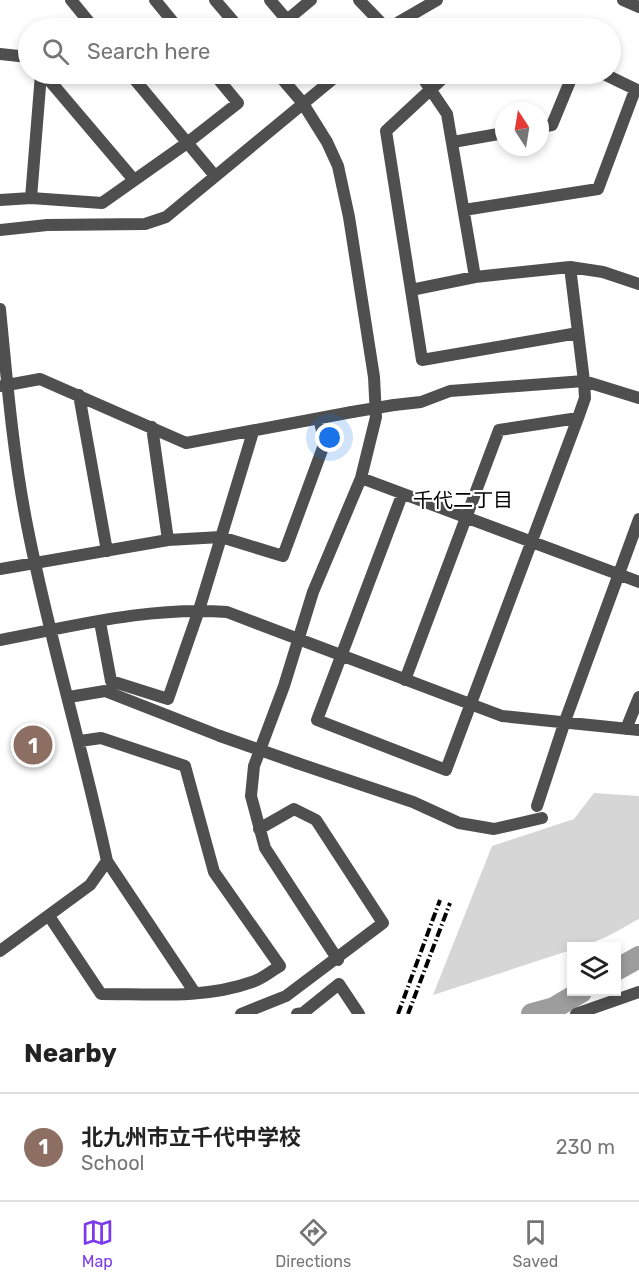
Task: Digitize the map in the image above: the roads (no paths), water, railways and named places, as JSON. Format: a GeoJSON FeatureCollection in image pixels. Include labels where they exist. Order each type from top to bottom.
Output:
{"type":"FeatureCollection","features":[{"type":"Feature","properties":{"kind":"street"},"geometry":{"type":"LineString","coordinates":[[71,0],[86,18]]}},
{"type":"Feature","properties":{"kind":"street"},"geometry":{"type":"LineString","coordinates":[[155,0],[170,18]]}},
{"type":"Feature","properties":{"kind":"street"},"geometry":{"type":"LineString","coordinates":[[215,0],[231,18]]}},
{"type":"Feature","properties":{"kind":"street"},"geometry":{"type":"LineString","coordinates":[[270,0],[285,18]]}},
{"type":"Feature","properties":{"kind":"street"},"geometry":{"type":"LineString","coordinates":[[289,18],[310,0]]}},
{"type":"Feature","properties":{"kind":"street"},"geometry":{"type":"LineString","coordinates":[[359,0],[376,18]]}},
{"type":"Feature","properties":{"kind":"street"},"geometry":{"type":"LineString","coordinates":[[406,18],[437,0]]}},
{"type":"Feature","properties":{"kind":"street"},"geometry":{"type":"LineString","coordinates":[[624,0],[639,7]]}},
{"type":"Feature","properties":{"kind":"street"},"geometry":{"type":"LineString","coordinates":[[0,54],[18,56]]}},
{"type":"Feature","properties":{"kind":"street"},"geometry":{"type":"LineString","coordinates":[[464,210],[598,189],[637,90],[621,82]]}},
{"type":"Feature","properties":{"kind":"street"},"geometry":{"type":"LineString","coordinates":[[31,198],[41,84]]}},
{"type":"Feature","properties":{"kind":"street"},"geometry":{"type":"LineString","coordinates":[[51,84],[134,180]]}},
{"type":"Feature","properties":{"kind":"street"},"geometry":{"type":"LineString","coordinates":[[138,84],[216,176]]}},
{"type":"Feature","properties":{"kind":"street"},"geometry":{"type":"LineString","coordinates":[[0,200],[31,198],[102,203],[187,143],[238,103],[222,84]]}},
{"type":"Feature","properties":{"kind":"street"},"geometry":{"type":"LineString","coordinates":[[287,84],[302,102],[327,142],[338,166],[374,377],[376,417],[361,478],[313,592],[299,640],[254,766],[251,796],[265,848],[338,960]]}},
{"type":"Feature","properties":{"kind":"street"},"geometry":{"type":"LineString","coordinates":[[0,230],[47,225],[145,224],[166,217],[326,84]]}},
{"type":"Feature","properties":{"kind":"street"},"geometry":{"type":"LineString","coordinates":[[428,84],[447,114],[475,277]]}},
{"type":"Feature","properties":{"kind":"street"},"geometry":{"type":"LineString","coordinates":[[437,84],[386,131],[423,360],[578,333]]}},
{"type":"Feature","properties":{"kind":"street"},"geometry":{"type":"LineString","coordinates":[[549,126],[552,125],[569,84]]}},
{"type":"Feature","properties":{"kind":"street"},"geometry":{"type":"LineString","coordinates":[[453,142],[495,135]]}},
{"type":"Feature","properties":{"kind":"street"},"geometry":{"type":"LineString","coordinates":[[411,290],[475,277],[570,267],[638,279]]}},
{"type":"Feature","properties":{"kind":"street"},"geometry":{"type":"LineString","coordinates":[[402,495],[317,720],[447,770],[585,398],[570,267]]}},
{"type":"Feature","properties":{"kind":"street"},"geometry":{"type":"LineString","coordinates":[[0,309],[4,386],[35,563],[49,630],[69,697],[107,861],[195,993]]}},
{"type":"Feature","properties":{"kind":"street"},"geometry":{"type":"LineString","coordinates":[[4,386],[40,379],[186,443],[352,412],[421,402],[450,392],[584,381],[639,398]]}},
{"type":"Feature","properties":{"kind":"street"},"geometry":{"type":"LineString","coordinates":[[79,395],[107,551]]}},
{"type":"Feature","properties":{"kind":"street"},"geometry":{"type":"LineString","coordinates":[[405,680],[499,430],[578,418]]}},
{"type":"Feature","properties":{"kind":"street"},"geometry":{"type":"LineString","coordinates":[[0,569],[168,540],[221,537],[283,556],[325,442],[319,419]]}},
{"type":"Feature","properties":{"kind":"street"},"geometry":{"type":"LineString","coordinates":[[152,427],[168,540]]}},
{"type":"Feature","properties":{"kind":"street"},"geometry":{"type":"LineString","coordinates":[[100,622],[111,681],[168,699],[199,610],[253,432]]}},
{"type":"Feature","properties":{"kind":"street"},"geometry":{"type":"LineString","coordinates":[[361,478],[639,582]]}},
{"type":"Feature","properties":{"kind":"street"},"geometry":{"type":"LineString","coordinates":[[537,806],[565,721],[639,519]]}},
{"type":"Feature","properties":{"kind":"street"},"geometry":{"type":"LineString","coordinates":[[0,640],[145,614],[199,610],[227,612],[502,716],[639,730]]}},
{"type":"Feature","properties":{"kind":"street"},"geometry":{"type":"LineString","coordinates":[[69,697],[105,691],[220,736],[413,802],[459,823],[494,829],[542,818]]}},
{"type":"Feature","properties":{"kind":"street"},"geometry":{"type":"LineString","coordinates":[[626,729],[639,697]]}},
{"type":"Feature","properties":{"kind":"street"},"geometry":{"type":"LineString","coordinates":[[49,916],[101,994],[195,993],[254,982],[280,966],[214,872],[185,766],[101,738],[80,741]]}},
{"type":"Feature","properties":{"kind":"street"},"geometry":{"type":"LineString","coordinates":[[241,1014],[285,996],[338,960],[383,923],[316,820],[294,809],[259,829]]}},
{"type":"Feature","properties":{"kind":"street"},"geometry":{"type":"LineString","coordinates":[[0,951],[90,885],[107,861]]}},
{"type":"Feature","properties":{"kind":"street"},"geometry":{"type":"LineString","coordinates":[[297,1014],[303,1013],[339,984],[359,1014]]}},
{"type":"Feature","properties":{"kind":"street"},"geometry":{"type":"LineString","coordinates":[[576,1014],[639,992]]}},
{"type":"Feature","properties":{"kind":"waterway"},"geometry":{"type":"LineString","coordinates":[[621,967],[639,957]]}},
{"type":"Feature","properties":{"kind":"waterway"},"geometry":{"type":"LineString","coordinates":[[532,1014],[554,1008],[574,996]]}},
{"type":"Feature","properties":{"kind":"railway"},"geometry":{"type":"LineString","coordinates":[[398,1014],[440,900]]}},
{"type":"Feature","properties":{"kind":"railway"},"geometry":{"type":"LineString","coordinates":[[408,1014],[450,903]]}},
{"type":"Feature","properties":{"kind":"place","name":"北九州市立千代中学校"},"geometry":{"type":"Point","coordinates":[33,745]}},
{"type":"Feature","properties":{"kind":"district","name":"千代二丁目"},"geometry":{"type":"Point","coordinates":[463,500]}}]}
